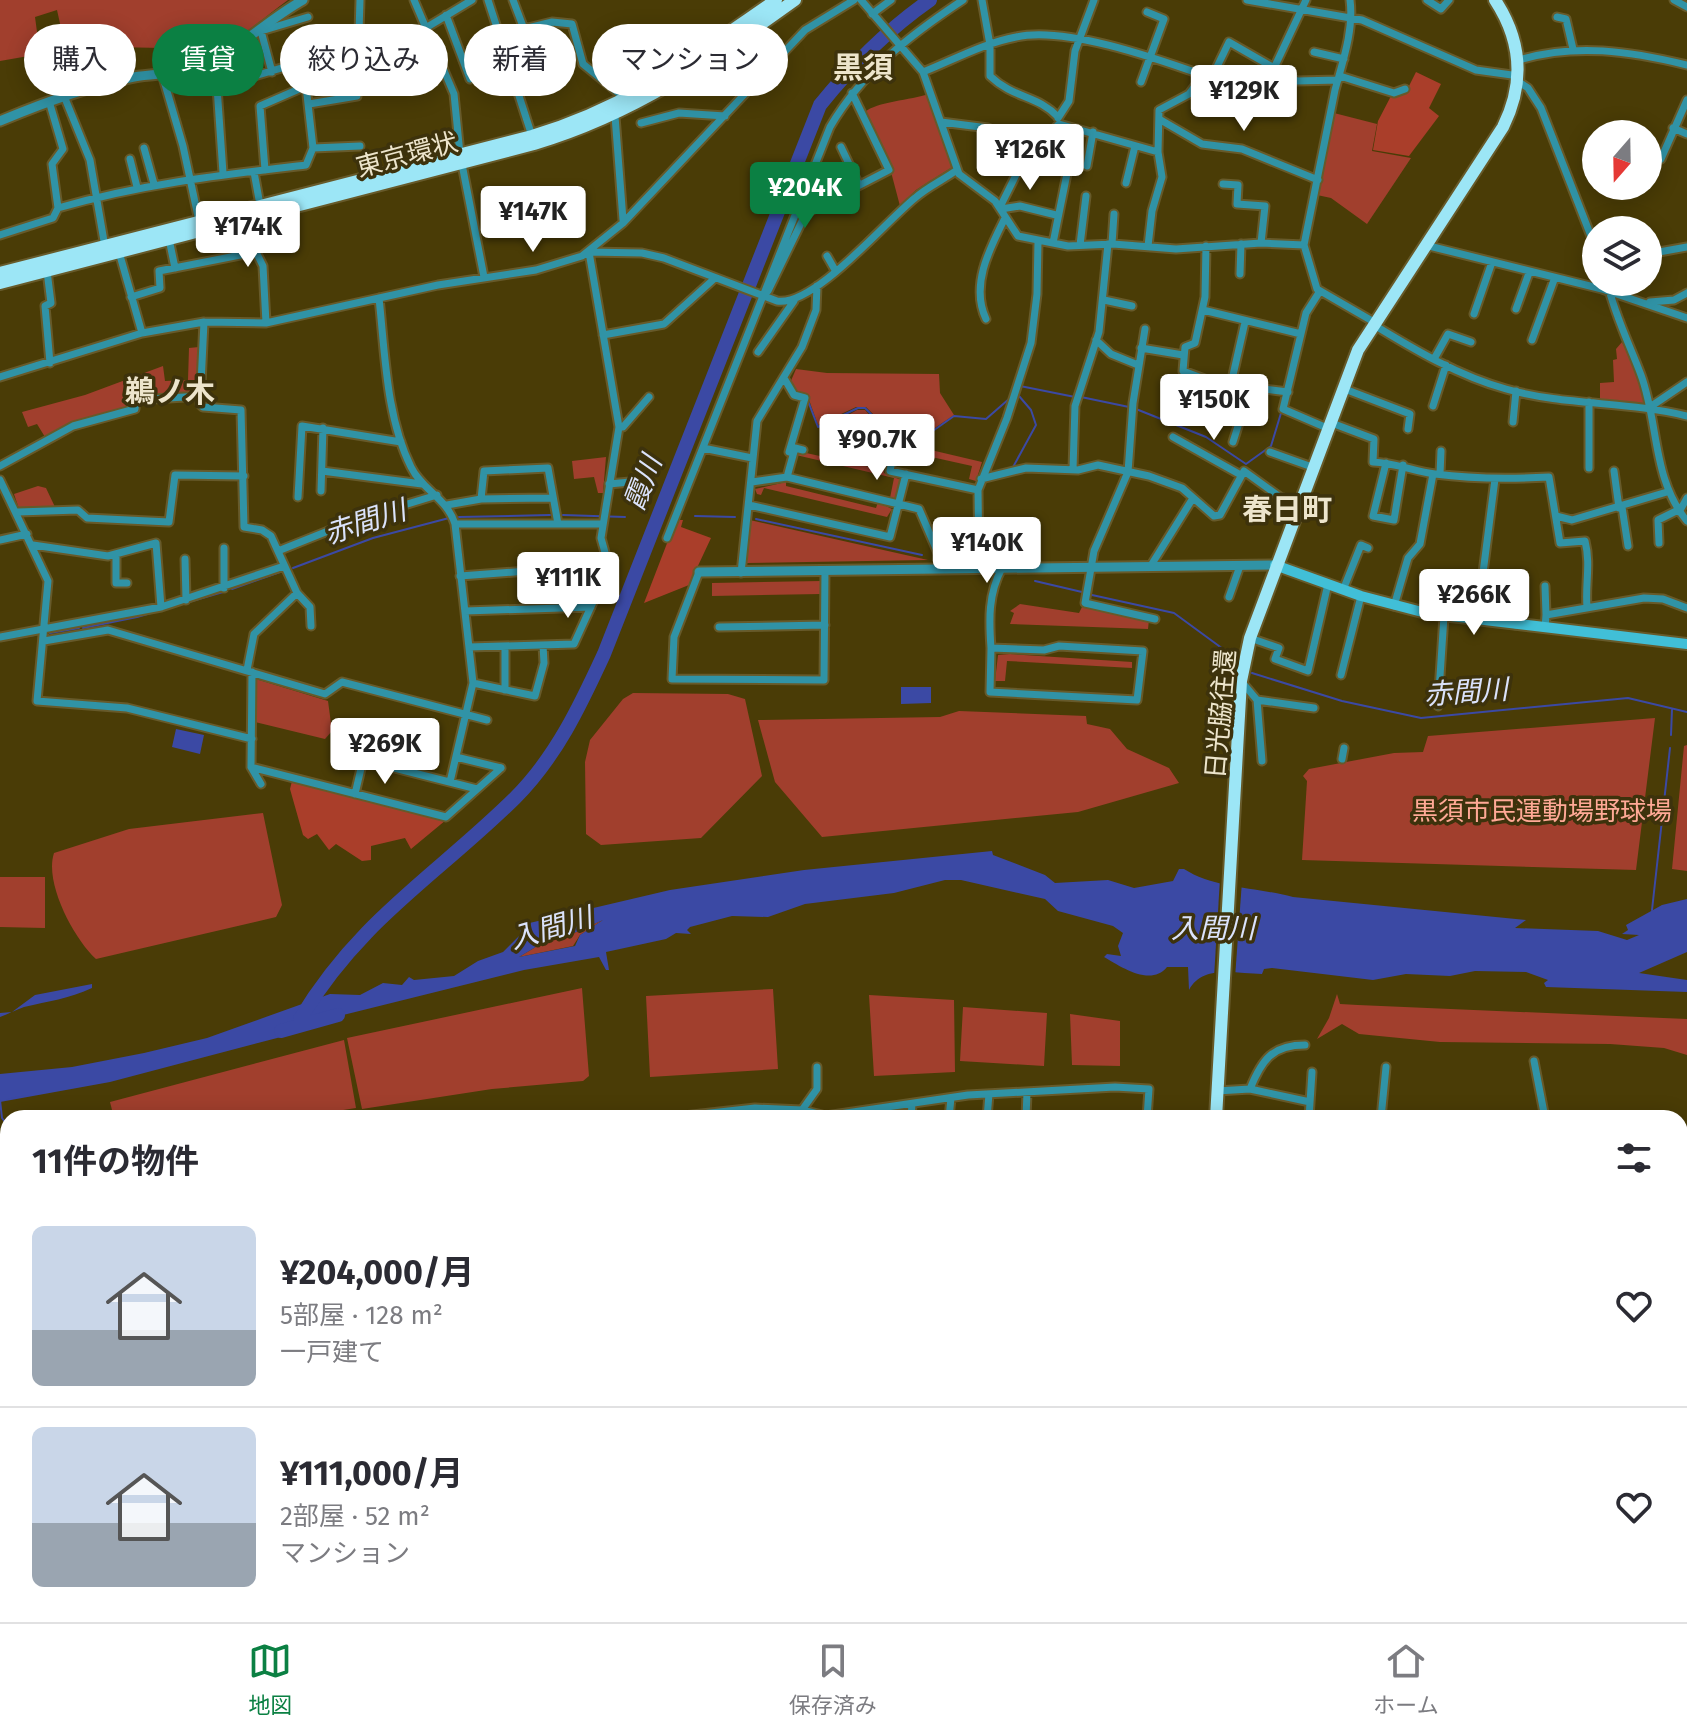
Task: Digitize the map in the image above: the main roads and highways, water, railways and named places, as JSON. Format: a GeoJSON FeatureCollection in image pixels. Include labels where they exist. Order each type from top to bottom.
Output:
{"type":"FeatureCollection","features":[{"type":"Feature","properties":{"kind":"highway","name":"東京環状"},"geometry":{"type":"LineString","coordinates":[[0,273],[169,239],[260,211],[461,158],[589,118],[627,100],[776,0]]}},
{"type":"Feature","properties":{"kind":"highway","name":"東京環状"},"geometry":{"type":"LineString","coordinates":[[461,158],[550,140],[615,116],[666,88],[795,0]]}},
{"type":"Feature","properties":{"kind":"highway","name":"日光脇往還"},"geometry":{"type":"LineString","coordinates":[[1216,1110],[1241,681],[1250,638],[1342,388],[1373,323],[1503,127],[1519,79],[1519,60],[1510,27],[1495,0]]}},
{"type":"Feature","properties":{"kind":"highway","name":"東京環状"},"geometry":{"type":"LineString","coordinates":[[0,283],[47,271],[199,221],[260,211]]}},
{"type":"Feature","properties":{"kind":"main road"},"geometry":{"type":"LineString","coordinates":[[1275,565],[1394,606],[1444,616],[1687,644]]}},
{"type":"Feature","properties":{"kind":"water"},"geometry":{"type":"Polygon","coordinates":[[[901,687],[931,687],[931,703],[901,704],[901,687]]]}},
{"type":"Feature","properties":{"kind":"water"},"geometry":{"type":"Polygon","coordinates":[[[176,729],[204,735],[200,754],[172,747],[176,729]]]}},
{"type":"Feature","properties":{"kind":"water","name":"入間川"},"geometry":{"type":"Polygon","coordinates":[[[992,851],[993,855],[1045,875],[1055,883],[1108,880],[1134,888],[1173,881],[1179,869],[1184,869],[1223,884],[1293,897],[1526,920],[1515,928],[1598,931],[1627,940],[1639,935],[1622,934],[1628,930],[1626,925],[1662,905],[1687,899],[1687,952],[1639,973],[1687,980],[1687,992],[1546,987],[1544,983],[1548,980],[1526,972],[1475,971],[1450,976],[1406,974],[1373,980],[1272,968],[1264,969],[1262,974],[1211,974],[1195,982],[1189,990],[1188,967],[1167,967],[1160,973],[1145,975],[1127,970],[1104,957],[1107,954],[1121,956],[1118,946],[1123,933],[1113,926],[1058,911],[1045,899],[961,880],[945,880],[894,893],[805,904],[768,917],[732,916],[690,927],[687,930],[691,934],[676,933],[666,939],[606,952],[609,970],[599,957],[524,970],[307,1024],[283,1032],[281,1037],[110,1082],[0,1102],[0,1074],[72,1067],[144,1053],[207,1038],[330,994],[360,995],[383,983],[402,985],[409,977],[414,980],[454,976],[478,961],[503,952],[520,935],[521,925],[670,890],[804,870],[992,851]],[[603,920],[565,937],[554,936],[519,957],[575,946],[580,935],[603,920]]]}},
{"type":"Feature","properties":{"kind":"water"},"geometry":{"type":"Polygon","coordinates":[[[92,984],[92,988],[75,995],[12,1012],[35,995],[92,984]]]}},
{"type":"Feature","properties":{"kind":"waterway","name":"霞川"},"geometry":{"type":"LineString","coordinates":[[300,1019],[348,953],[400,900],[515,798],[555,748],[604,654],[820,105],[871,48],[930,0]]}},
{"type":"Feature","properties":{"kind":"waterway"},"geometry":{"type":"LineString","coordinates":[[1020,386],[1075,397]]}},
{"type":"Feature","properties":{"kind":"waterway"},"geometry":{"type":"LineString","coordinates":[[1012,469],[1036,425],[1031,410],[1019,396]]}},
{"type":"Feature","properties":{"kind":"waterway"},"geometry":{"type":"LineString","coordinates":[[1081,397],[1129,407]]}},
{"type":"Feature","properties":{"kind":"waterway"},"geometry":{"type":"LineString","coordinates":[[808,401],[818,427],[858,408],[865,408],[902,445],[910,447],[954,416],[986,419],[1009,399]]}},
{"type":"Feature","properties":{"kind":"waterway"},"geometry":{"type":"LineString","coordinates":[[1136,409],[1206,437],[1246,464],[1271,446],[1281,413]]}},
{"type":"Feature","properties":{"kind":"waterway","name":"赤間川"},"geometry":{"type":"LineString","coordinates":[[459,517],[550,515]]}},
{"type":"Feature","properties":{"kind":"waterway","name":"赤間川"},"geometry":{"type":"LineString","coordinates":[[563,515],[625,517]]}},
{"type":"Feature","properties":{"kind":"waterway","name":"赤間川"},"geometry":{"type":"LineString","coordinates":[[695,516],[735,517]]}},
{"type":"Feature","properties":{"kind":"waterway","name":"赤間川"},"geometry":{"type":"LineString","coordinates":[[293,568],[373,538],[449,518]]}},
{"type":"Feature","properties":{"kind":"waterway","name":"赤間川"},"geometry":{"type":"LineString","coordinates":[[756,519],[922,555]]}},
{"type":"Feature","properties":{"kind":"waterway","name":"赤間川"},"geometry":{"type":"LineString","coordinates":[[232,589],[283,571]]}},
{"type":"Feature","properties":{"kind":"waterway","name":"赤間川"},"geometry":{"type":"LineString","coordinates":[[1035,581],[1082,592]]}},
{"type":"Feature","properties":{"kind":"waterway","name":"赤間川"},"geometry":{"type":"LineString","coordinates":[[83,628],[137,617],[223,592]]}},
{"type":"Feature","properties":{"kind":"waterway","name":"赤間川"},"geometry":{"type":"LineString","coordinates":[[1092,595],[1174,613],[1234,657]]}},
{"type":"Feature","properties":{"kind":"waterway","name":"赤間川"},"geometry":{"type":"LineString","coordinates":[[50,633],[79,628]]}},
{"type":"Feature","properties":{"kind":"waterway","name":"赤間川"},"geometry":{"type":"LineString","coordinates":[[0,641],[34,635]]}},
{"type":"Feature","properties":{"kind":"waterway","name":"赤間川"},"geometry":{"type":"LineString","coordinates":[[1252,673],[1342,701],[1421,718],[1628,698],[1687,712]]}},
{"type":"Feature","properties":{"kind":"waterway"},"geometry":{"type":"LineString","coordinates":[[1671,735],[1672,709]]}},
{"type":"Feature","properties":{"kind":"waterway"},"geometry":{"type":"LineString","coordinates":[[1652,910],[1670,748]]}},
{"type":"Feature","properties":{"kind":"waterway","name":"入間川"},"geometry":{"type":"LineString","coordinates":[[281,1031],[338,1015]]}},
{"type":"Feature","properties":{"kind":"waterway"},"geometry":{"type":"LineString","coordinates":[[0,1100],[1,1110]]}},
{"type":"Feature","properties":{"kind":"district","name":"黒須"},"geometry":{"type":"Point","coordinates":[863,68]}},
{"type":"Feature","properties":{"kind":"district","name":"鵜ノ木"},"geometry":{"type":"Point","coordinates":[170,392]}},
{"type":"Feature","properties":{"kind":"district","name":"春日町"},"geometry":{"type":"Point","coordinates":[1287,510]}},
{"type":"Feature","properties":{"kind":"park label","name":"黒須市民運動場野球場"},"geometry":{"type":"Point","coordinates":[1542,811]}}]}
